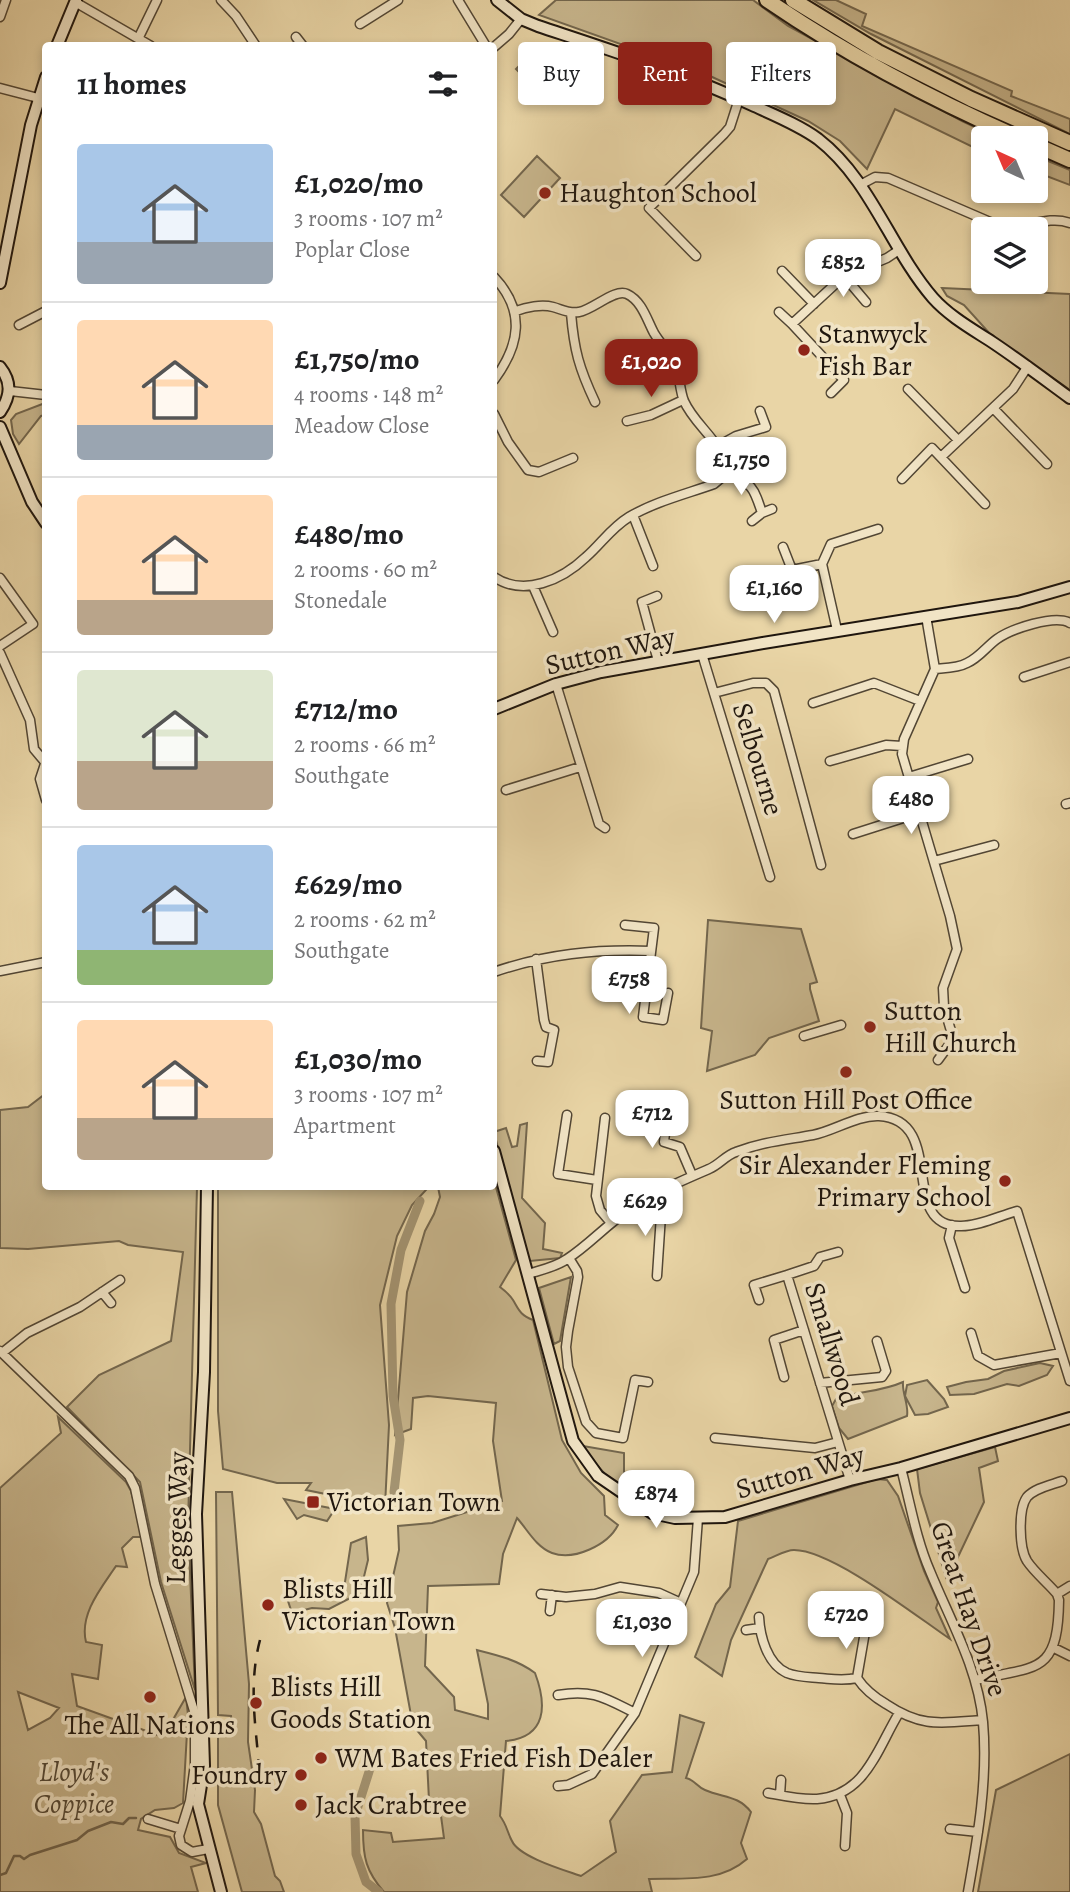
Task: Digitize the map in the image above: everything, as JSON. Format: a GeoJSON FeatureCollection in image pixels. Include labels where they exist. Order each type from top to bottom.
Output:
{"type":"FeatureCollection","features":[{"type":"Feature","properties":{"kind":"highway"},"geometry":{"type":"LineString","coordinates":[[767,0],[871,63],[993,126]]}},
{"type":"Feature","properties":{"kind":"highway"},"geometry":{"type":"LineString","coordinates":[[793,0],[878,52],[971,99],[1070,143]]}},
{"type":"Feature","properties":{"kind":"highway"},"geometry":{"type":"LineString","coordinates":[[1048,150],[1070,160]]}},
{"type":"Feature","properties":{"kind":"street"},"geometry":{"type":"LineString","coordinates":[[0,17],[6,0]]}},
{"type":"Feature","properties":{"kind":"street"},"geometry":{"type":"LineString","coordinates":[[139,37],[157,0]]}},
{"type":"Feature","properties":{"kind":"street"},"geometry":{"type":"LineString","coordinates":[[221,0],[254,42]]}},
{"type":"Feature","properties":{"kind":"street"},"geometry":{"type":"LineString","coordinates":[[360,23],[398,0]]}},
{"type":"Feature","properties":{"kind":"street"},"geometry":{"type":"LineString","coordinates":[[458,0],[484,42]]}},
{"type":"Feature","properties":{"kind":"street"},"geometry":{"type":"LineString","coordinates":[[497,0],[521,19],[684,75],[726,93]]}},
{"type":"Feature","properties":{"kind":"street"},"geometry":{"type":"LineString","coordinates":[[59,42],[75,1],[146,42]]}},
{"type":"Feature","properties":{"kind":"street"},"geometry":{"type":"LineString","coordinates":[[497,44],[521,19]]}},
{"type":"Feature","properties":{"kind":"street"},"geometry":{"type":"LineString","coordinates":[[296,37],[300,42]]}},
{"type":"Feature","properties":{"kind":"street"},"geometry":{"type":"LineString","coordinates":[[0,88],[38,98]]}},
{"type":"Feature","properties":{"kind":"street"},"geometry":{"type":"LineString","coordinates":[[0,283],[31,125],[42,88]]}},
{"type":"Feature","properties":{"kind":"street"},"geometry":{"type":"LineString","coordinates":[[696,256],[649,208],[730,127],[737,105]]}},
{"type":"Feature","properties":{"kind":"street"},"geometry":{"type":"LineString","coordinates":[[752,105],[815,137],[838,156],[860,185],[899,250],[935,301],[949,314],[1028,366],[1070,398]]}},
{"type":"Feature","properties":{"kind":"street"},"geometry":{"type":"LineString","coordinates":[[860,185],[875,177],[888,178],[1004,228],[1021,228],[1058,218],[1070,223]]}},
{"type":"Feature","properties":{"kind":"street"},"geometry":{"type":"LineString","coordinates":[[792,324],[844,276],[887,258],[899,250]]}},
{"type":"Feature","properties":{"kind":"street"},"geometry":{"type":"LineString","coordinates":[[782,271],[814,304]]}},
{"type":"Feature","properties":{"kind":"street"},"geometry":{"type":"LineString","coordinates":[[844,276],[866,302]]}},
{"type":"Feature","properties":{"kind":"street"},"geometry":{"type":"LineString","coordinates":[[497,281],[512,300],[516,311],[512,351],[497,375]]}},
{"type":"Feature","properties":{"kind":"street"},"geometry":{"type":"LineString","coordinates":[[516,311],[549,306],[571,313],[589,310],[616,293],[622,292],[632,297],[645,313],[675,363],[683,400],[718,446],[725,460],[726,474]]}},
{"type":"Feature","properties":{"kind":"street"},"geometry":{"type":"LineString","coordinates":[[779,312],[844,380],[831,393]]}},
{"type":"Feature","properties":{"kind":"street"},"geometry":{"type":"LineString","coordinates":[[19,325],[42,313]]}},
{"type":"Feature","properties":{"kind":"street"},"geometry":{"type":"LineString","coordinates":[[571,313],[579,369],[595,402]]}},
{"type":"Feature","properties":{"kind":"street"},"geometry":{"type":"LineString","coordinates":[[941,457],[1013,388],[1028,366]]}},
{"type":"Feature","properties":{"kind":"street"},"geometry":{"type":"LineString","coordinates":[[0,367],[9,380],[10,391],[0,412]]}},
{"type":"Feature","properties":{"kind":"street"},"geometry":{"type":"LineString","coordinates":[[908,389],[958,440]]}},
{"type":"Feature","properties":{"kind":"street"},"geometry":{"type":"LineString","coordinates":[[10,391],[42,395]]}},
{"type":"Feature","properties":{"kind":"street"},"geometry":{"type":"LineString","coordinates":[[627,421],[651,415],[683,400]]}},
{"type":"Feature","properties":{"kind":"street"},"geometry":{"type":"LineString","coordinates":[[993,408],[1047,464]]}},
{"type":"Feature","properties":{"kind":"street"},"geometry":{"type":"LineString","coordinates":[[718,446],[736,436],[766,427],[760,411]]}},
{"type":"Feature","properties":{"kind":"street"},"geometry":{"type":"LineString","coordinates":[[497,420],[528,470],[539,472],[573,458]]}},
{"type":"Feature","properties":{"kind":"street"},"geometry":{"type":"LineString","coordinates":[[0,427],[32,502],[42,517]]}},
{"type":"Feature","properties":{"kind":"street"},"geometry":{"type":"LineString","coordinates":[[902,479],[932,448],[985,503]]}},
{"type":"Feature","properties":{"kind":"street"},"geometry":{"type":"LineString","coordinates":[[726,474],[749,484],[754,490],[762,513]]}},
{"type":"Feature","properties":{"kind":"street"},"geometry":{"type":"LineString","coordinates":[[497,578],[513,585],[533,586],[556,577],[580,563],[616,526],[633,515],[714,484],[726,474]]}},
{"type":"Feature","properties":{"kind":"street"},"geometry":{"type":"LineString","coordinates":[[752,521],[772,509]]}},
{"type":"Feature","properties":{"kind":"street"},"geometry":{"type":"LineString","coordinates":[[633,515],[653,566]]}},
{"type":"Feature","properties":{"kind":"street"},"geometry":{"type":"LineString","coordinates":[[837,630],[822,564],[831,544],[878,529]]}},
{"type":"Feature","properties":{"kind":"street"},"geometry":{"type":"LineString","coordinates":[[782,547],[792,570],[822,564]]}},
{"type":"Feature","properties":{"kind":"street"},"geometry":{"type":"LineString","coordinates":[[0,578],[33,624],[0,646]]}},
{"type":"Feature","properties":{"kind":"street"},"geometry":{"type":"LineString","coordinates":[[533,586],[553,632]]}},
{"type":"Feature","properties":{"kind":"street","name":"Sutton Way"},"geometry":{"type":"LineString","coordinates":[[497,708],[556,684],[658,661],[1018,602],[1070,587]]}},
{"type":"Feature","properties":{"kind":"street"},"geometry":{"type":"LineString","coordinates":[[657,596],[642,602],[658,661]]}},
{"type":"Feature","properties":{"kind":"street"},"geometry":{"type":"LineString","coordinates":[[926,616],[935,669],[902,746],[953,925],[957,949],[943,988],[944,1007],[951,1031],[948,1045],[938,1060]]}},
{"type":"Feature","properties":{"kind":"street"},"geometry":{"type":"LineString","coordinates":[[935,669],[969,663],[1001,636],[1010,632],[1050,620],[1060,619],[1070,623]]}},
{"type":"Feature","properties":{"kind":"street"},"geometry":{"type":"LineString","coordinates":[[0,653],[30,720],[34,749],[42,758]]}},
{"type":"Feature","properties":{"kind":"street","name":"Selbourne"},"geometry":{"type":"LineString","coordinates":[[702,654],[770,877]]}},
{"type":"Feature","properties":{"kind":"street"},"geometry":{"type":"LineString","coordinates":[[1024,677],[1070,662]]}},
{"type":"Feature","properties":{"kind":"street"},"geometry":{"type":"LineString","coordinates":[[714,693],[753,683],[766,683],[774,691],[821,865]]}},
{"type":"Feature","properties":{"kind":"street"},"geometry":{"type":"LineString","coordinates":[[813,703],[874,683],[920,701]]}},
{"type":"Feature","properties":{"kind":"street"},"geometry":{"type":"LineString","coordinates":[[556,684],[580,767],[600,824],[605,828]]}},
{"type":"Feature","properties":{"kind":"street"},"geometry":{"type":"LineString","coordinates":[[830,761],[886,746],[902,746]]}},
{"type":"Feature","properties":{"kind":"street"},"geometry":{"type":"LineString","coordinates":[[909,777],[968,759]]}},
{"type":"Feature","properties":{"kind":"street"},"geometry":{"type":"LineString","coordinates":[[506,790],[580,767]]}},
{"type":"Feature","properties":{"kind":"street"},"geometry":{"type":"LineString","coordinates":[[853,834],[919,813]]}},
{"type":"Feature","properties":{"kind":"street"},"geometry":{"type":"LineString","coordinates":[[934,861],[994,845]]}},
{"type":"Feature","properties":{"kind":"street"},"geometry":{"type":"LineString","coordinates":[[625,925],[654,928],[643,1017],[663,1020],[668,993]]}},
{"type":"Feature","properties":{"kind":"street"},"geometry":{"type":"LineString","coordinates":[[497,971],[536,959],[579,951],[651,951]]}},
{"type":"Feature","properties":{"kind":"street"},"geometry":{"type":"LineString","coordinates":[[536,959],[544,1020],[546,1027],[554,1030],[548,1062],[537,1061]]}},
{"type":"Feature","properties":{"kind":"street"},"geometry":{"type":"LineString","coordinates":[[0,971],[42,963]]}},
{"type":"Feature","properties":{"kind":"street"},"geometry":{"type":"LineString","coordinates":[[804,1036],[841,1025]]}},
{"type":"Feature","properties":{"kind":"street"},"geometry":{"type":"LineString","coordinates":[[668,1107],[664,1142],[680,1147],[692,1175]]}},
{"type":"Feature","properties":{"kind":"street"},"geometry":{"type":"LineString","coordinates":[[567,1115],[558,1174],[597,1180]]}},
{"type":"Feature","properties":{"kind":"street"},"geometry":{"type":"LineString","coordinates":[[528,1274],[569,1258],[611,1223],[652,1195],[717,1166],[735,1152],[778,1139],[814,1135],[874,1116],[889,1118],[909,1130],[917,1146],[923,1188],[932,1211],[944,1223],[970,1225],[1017,1211],[1070,1381]]}},
{"type":"Feature","properties":{"kind":"street"},"geometry":{"type":"LineString","coordinates":[[606,1118],[597,1180],[597,1203],[611,1223]]}},
{"type":"Feature","properties":{"kind":"street","name":"Sutton Way"},"geometry":{"type":"LineString","coordinates":[[497,1162],[573,1441],[598,1476],[652,1513],[676,1518],[725,1517],[1070,1418]]}},
{"type":"Feature","properties":{"kind":"street","name":"Legges Way"},"geometry":{"type":"LineString","coordinates":[[207,1190],[204,1372],[196,1514],[204,1766],[198,1804],[221,1892]]}},
{"type":"Feature","properties":{"kind":"street"},"geometry":{"type":"LineString","coordinates":[[652,1195],[661,1215],[657,1276]]}},
{"type":"Feature","properties":{"kind":"street"},"geometry":{"type":"LineString","coordinates":[[952,1225],[949,1238],[965,1288]]}},
{"type":"Feature","properties":{"kind":"street","name":"Smallwood"},"geometry":{"type":"LineString","coordinates":[[838,1252],[821,1257],[814,1266],[787,1275],[850,1479]]}},
{"type":"Feature","properties":{"kind":"street"},"geometry":{"type":"LineString","coordinates":[[569,1258],[578,1278],[566,1347],[568,1367],[586,1422],[596,1433],[623,1438],[635,1380],[648,1382]]}},
{"type":"Feature","properties":{"kind":"street"},"geometry":{"type":"LineString","coordinates":[[759,1300],[754,1285],[787,1275]]}},
{"type":"Feature","properties":{"kind":"street"},"geometry":{"type":"LineString","coordinates":[[120,1280],[79,1307],[27,1333],[1,1352],[129,1476],[135,1488],[155,1584],[195,1714],[195,1764],[190,1801],[181,1829],[181,1845],[192,1852],[208,1849]]}},
{"type":"Feature","properties":{"kind":"street"},"geometry":{"type":"LineString","coordinates":[[102,1292],[111,1303]]}},
{"type":"Feature","properties":{"kind":"street"},"geometry":{"type":"LineString","coordinates":[[784,1377],[774,1340],[804,1330]]}},
{"type":"Feature","properties":{"kind":"street"},"geometry":{"type":"LineString","coordinates":[[971,1333],[978,1356],[994,1365],[1061,1353]]}},
{"type":"Feature","properties":{"kind":"street"},"geometry":{"type":"LineString","coordinates":[[820,1383],[882,1377],[886,1371],[877,1341]]}},
{"type":"Feature","properties":{"kind":"street","name":"Smallwood"},"geometry":{"type":"LineString","coordinates":[[716,1438],[815,1448],[838,1442]]}},
{"type":"Feature","properties":{"kind":"street","name":"Great Hay Drive"},"geometry":{"type":"LineString","coordinates":[[901,1468],[928,1569],[953,1622],[975,1680],[982,1720],[985,1763],[968,1892]]}},
{"type":"Feature","properties":{"kind":"street"},"geometry":{"type":"LineString","coordinates":[[975,1680],[1038,1666],[1054,1648],[1059,1606],[1057,1594],[1025,1558],[1021,1547],[1022,1507],[1034,1491],[1062,1480]]}},
{"type":"Feature","properties":{"kind":"street"},"geometry":{"type":"LineString","coordinates":[[558,1786],[568,1785],[592,1774],[635,1713],[694,1572],[698,1518]]}},
{"type":"Feature","properties":{"kind":"street"},"geometry":{"type":"LineString","coordinates":[[1057,1594],[1070,1586]]}},
{"type":"Feature","properties":{"kind":"street"},"geometry":{"type":"LineString","coordinates":[[541,1594],[566,1597],[595,1594],[620,1587],[659,1593],[681,1603]]}},
{"type":"Feature","properties":{"kind":"street"},"geometry":{"type":"LineString","coordinates":[[550,1611],[552,1595]]}},
{"type":"Feature","properties":{"kind":"street"},"geometry":{"type":"LineString","coordinates":[[759,1617],[771,1659],[784,1672],[837,1681],[857,1678]]}},
{"type":"Feature","properties":{"kind":"street"},"geometry":{"type":"LineString","coordinates":[[746,1630],[760,1628]]}},
{"type":"Feature","properties":{"kind":"street"},"geometry":{"type":"LineString","coordinates":[[853,1632],[866,1631],[857,1678]]}},
{"type":"Feature","properties":{"kind":"street"},"geometry":{"type":"LineString","coordinates":[[1054,1648],[1070,1656]]}},
{"type":"Feature","properties":{"kind":"street"},"geometry":{"type":"LineString","coordinates":[[857,1678],[872,1696],[899,1713],[923,1722],[982,1720]]}},
{"type":"Feature","properties":{"kind":"street"},"geometry":{"type":"LineString","coordinates":[[558,1695],[579,1691],[599,1695],[635,1713]]}},
{"type":"Feature","properties":{"kind":"street"},"geometry":{"type":"LineString","coordinates":[[768,1793],[814,1800],[839,1795],[863,1777],[899,1713]]}},
{"type":"Feature","properties":{"kind":"street"},"geometry":{"type":"LineString","coordinates":[[780,1795],[781,1780]]}},
{"type":"Feature","properties":{"kind":"street"},"geometry":{"type":"LineString","coordinates":[[568,1785],[571,1794]]}},
{"type":"Feature","properties":{"kind":"street"},"geometry":{"type":"LineString","coordinates":[[839,1795],[847,1812],[845,1846]]}},
{"type":"Feature","properties":{"kind":"street"},"geometry":{"type":"LineString","coordinates":[[148,1819],[181,1829]]}},
{"type":"Feature","properties":{"kind":"street"},"geometry":{"type":"LineString","coordinates":[[950,1829],[978,1832]]}},
{"type":"Feature","properties":{"kind":"green space"},"geometry":{"type":"Polygon","coordinates":[[[556,0],[753,0],[788,26],[817,42],[726,42],[726,83],[712,77],[712,42],[618,43],[539,15],[556,0]]]}},
{"type":"Feature","properties":{"kind":"green space"},"geometry":{"type":"Polygon","coordinates":[[[813,0],[836,0],[866,14],[862,26],[1012,91],[1011,96],[1070,119],[1070,134],[871,34],[813,0]]]}},
{"type":"Feature","properties":{"kind":"green space"},"geometry":{"type":"Polygon","coordinates":[[[836,52],[973,126],[971,146],[895,109],[867,169],[840,141],[808,121],[773,105],[836,105],[836,52]]]}},
{"type":"Feature","properties":{"kind":"green space"},"geometry":{"type":"Polygon","coordinates":[[[537,156],[560,178],[524,217],[501,195],[537,156]]]}},
{"type":"Feature","properties":{"kind":"green space"},"geometry":{"type":"Polygon","coordinates":[[[1048,161],[1070,170],[1070,185],[1048,177],[1048,161]]]}},
{"type":"Feature","properties":{"kind":"green space"},"geometry":{"type":"Polygon","coordinates":[[[942,288],[971,289],[971,294],[1070,294],[1070,390],[991,335],[964,305],[947,296],[942,288]]]}},
{"type":"Feature","properties":{"kind":"green space"},"geometry":{"type":"Polygon","coordinates":[[[42,404],[42,416],[19,444],[13,434],[11,420],[16,414],[42,404]]]}},
{"type":"Feature","properties":{"kind":"green space"},"geometry":{"type":"Polygon","coordinates":[[[708,920],[801,929],[817,982],[810,984],[810,989],[819,1021],[769,1038],[755,1055],[707,1071],[712,1031],[701,1028],[708,920]]]}},
{"type":"Feature","properties":{"kind":"green space"},"geometry":{"type":"Polygon","coordinates":[[[42,1096],[42,1190],[197,1190],[188,1525],[195,1690],[161,1582],[140,1482],[67,1407],[99,1375],[171,1341],[183,1252],[128,1245],[119,1241],[28,1249],[0,1248],[0,1110],[28,1107],[42,1096]]]}},
{"type":"Feature","properties":{"kind":"green space"},"geometry":{"type":"Polygon","coordinates":[[[527,1123],[522,1198],[545,1223],[543,1249],[562,1253],[560,1258],[530,1261],[518,1228],[497,1144],[497,1131],[506,1128],[512,1147],[517,1146],[520,1125],[527,1123]]]}},
{"type":"Feature","properties":{"kind":"green space"},"geometry":{"type":"Polygon","coordinates":[[[218,1190],[426,1190],[412,1205],[397,1236],[380,1305],[389,1425],[385,1506],[306,1490],[311,1483],[277,1483],[223,1469],[218,1411],[218,1190]]]}},
{"type":"Feature","properties":{"kind":"green space"},"geometry":{"type":"Polygon","coordinates":[[[439,1190],[497,1190],[516,1260],[500,1287],[523,1314],[533,1320],[562,1440],[581,1473],[604,1496],[605,1515],[618,1525],[607,1539],[590,1550],[561,1555],[541,1547],[517,1518],[503,1554],[499,1584],[428,1586],[425,1666],[454,1697],[455,1710],[488,1719],[488,1704],[477,1650],[514,1661],[535,1673],[541,1697],[540,1718],[530,1733],[506,1741],[500,1816],[516,1847],[543,1862],[581,1876],[616,1852],[610,1821],[642,1775],[672,1772],[680,1715],[704,1723],[686,1778],[705,1790],[741,1803],[751,1812],[741,1843],[747,1859],[725,1872],[701,1878],[649,1879],[652,1892],[384,1892],[367,1864],[363,1830],[391,1833],[393,1842],[444,1838],[439,1801],[429,1800],[426,1741],[415,1728],[411,1715],[395,1628],[387,1603],[399,1550],[398,1526],[432,1523],[502,1501],[493,1441],[496,1403],[428,1396],[413,1398],[411,1429],[395,1435],[407,1292],[425,1231],[440,1197],[439,1190]]]}},
{"type":"Feature","properties":{"kind":"green space"},"geometry":{"type":"Polygon","coordinates":[[[571,1277],[560,1341],[554,1344],[539,1288],[571,1277]]]}},
{"type":"Feature","properties":{"kind":"green space"},"geometry":{"type":"Polygon","coordinates":[[[1040,1363],[1053,1366],[1047,1375],[1019,1386],[1007,1384],[974,1394],[950,1395],[947,1387],[988,1379],[1004,1371],[1040,1363]]]}},
{"type":"Feature","properties":{"kind":"green space"},"geometry":{"type":"Polygon","coordinates":[[[927,1380],[948,1407],[915,1415],[905,1396],[907,1385],[927,1380]]]}},
{"type":"Feature","properties":{"kind":"green space"},"geometry":{"type":"Polygon","coordinates":[[[903,1382],[907,1416],[848,1439],[839,1428],[832,1406],[836,1399],[903,1382]]]}},
{"type":"Feature","properties":{"kind":"green space","name":"Lloyd's Coppice"},"geometry":{"type":"Polygon","coordinates":[[[58,1417],[126,1482],[131,1491],[143,1537],[133,1537],[122,1548],[127,1567],[116,1566],[89,1611],[86,1642],[102,1645],[98,1679],[72,1674],[77,1706],[163,1737],[186,1697],[188,1715],[183,1803],[174,1808],[155,1810],[141,1819],[138,1830],[170,1837],[179,1853],[206,1863],[191,1867],[198,1892],[0,1892],[0,1488],[61,1433],[58,1417]],[[18,1692],[28,1730],[50,1718],[59,1708],[18,1692]]]}},
{"type":"Feature","properties":{"kind":"green space"},"geometry":{"type":"Polygon","coordinates":[[[583,1446],[624,1453],[624,1474],[670,1479],[681,1511],[656,1508],[633,1497],[596,1464],[583,1446]]]}},
{"type":"Feature","properties":{"kind":"green space"},"geometry":{"type":"Polygon","coordinates":[[[995,1447],[998,1461],[979,1468],[984,1502],[946,1577],[920,1493],[917,1469],[995,1447]]]}},
{"type":"Feature","properties":{"kind":"green space"},"geometry":{"type":"Polygon","coordinates":[[[877,1479],[887,1480],[898,1496],[924,1571],[938,1602],[936,1608],[950,1639],[851,1572],[810,1553],[794,1550],[768,1559],[731,1640],[722,1676],[695,1657],[716,1604],[730,1587],[738,1521],[877,1479]]]}},
{"type":"Feature","properties":{"kind":"green space"},"geometry":{"type":"Polygon","coordinates":[[[216,1492],[232,1492],[249,1684],[248,1742],[255,1790],[254,1812],[261,1824],[275,1876],[284,1892],[242,1892],[218,1805],[218,1729],[232,1728],[231,1716],[218,1715],[216,1492]]]}},
{"type":"Feature","properties":{"kind":"green space"},"geometry":{"type":"Polygon","coordinates":[[[284,1499],[335,1509],[327,1521],[304,1515],[297,1519],[284,1499]]]}},
{"type":"Feature","properties":{"kind":"green space"},"geometry":{"type":"Polygon","coordinates":[[[366,1537],[368,1560],[360,1593],[329,1609],[312,1608],[292,1613],[286,1595],[326,1597],[345,1582],[351,1543],[366,1537]]]}},
{"type":"Feature","properties":{"kind":"green space"},"geometry":{"type":"Polygon","coordinates":[[[1070,1754],[1070,1892],[978,1892],[996,1790],[1070,1754]]]}},
{"type":"Feature","properties":{"kind":"waterway"},"geometry":{"type":"LineString","coordinates":[[394,1492],[400,1440],[393,1396],[391,1304],[401,1250],[420,1201]]}},
{"type":"Feature","properties":{"kind":"waterway"},"geometry":{"type":"LineString","coordinates":[[374,1756],[355,1816],[356,1854],[366,1882],[379,1892]]}},
{"type":"Feature","properties":{"kind":"waterway"},"geometry":{"type":"LineString","coordinates":[[0,1875],[6,1873],[14,1856],[24,1859],[77,1840],[88,1831],[111,1822],[123,1824],[129,1818],[136,1818]]}},
{"type":"Feature","properties":{"kind":"railway"},"geometry":{"type":"LineString","coordinates":[[260,1640],[254,1674],[260,1775]]}},
{"type":"Feature","properties":{"kind":"place","name":"Haughton School"},"geometry":{"type":"Point","coordinates":[545,193]}},
{"type":"Feature","properties":{"kind":"place","name":"Stanwyck Fish Bar"},"geometry":{"type":"Point","coordinates":[804,350]}},
{"type":"Feature","properties":{"kind":"place","name":"Sutton Hill Church"},"geometry":{"type":"Point","coordinates":[870,1027]}},
{"type":"Feature","properties":{"kind":"place","name":"Sutton Hill Post Office"},"geometry":{"type":"Point","coordinates":[846,1072]}},
{"type":"Feature","properties":{"kind":"place","name":"Sir Alexander Fleming Primary School"},"geometry":{"type":"Point","coordinates":[1005,1181]}},
{"type":"Feature","properties":{"kind":"place","name":"Victorian Town"},"geometry":{"type":"Point","coordinates":[313,1502]}},
{"type":"Feature","properties":{"kind":"place","name":"Blists Hill Victorian Town"},"geometry":{"type":"Point","coordinates":[268,1605]}},
{"type":"Feature","properties":{"kind":"place","name":"The All Nations"},"geometry":{"type":"Point","coordinates":[150,1697]}},
{"type":"Feature","properties":{"kind":"place","name":"Blists Hill Goods Station"},"geometry":{"type":"Point","coordinates":[256,1703]}},
{"type":"Feature","properties":{"kind":"place","name":"WM Bates Fried Fish Dealer"},"geometry":{"type":"Point","coordinates":[321,1758]}},
{"type":"Feature","properties":{"kind":"place","name":"Foundry"},"geometry":{"type":"Point","coordinates":[301,1775]}},
{"type":"Feature","properties":{"kind":"place","name":"Jack Crabtree"},"geometry":{"type":"Point","coordinates":[301,1805]}}]}
